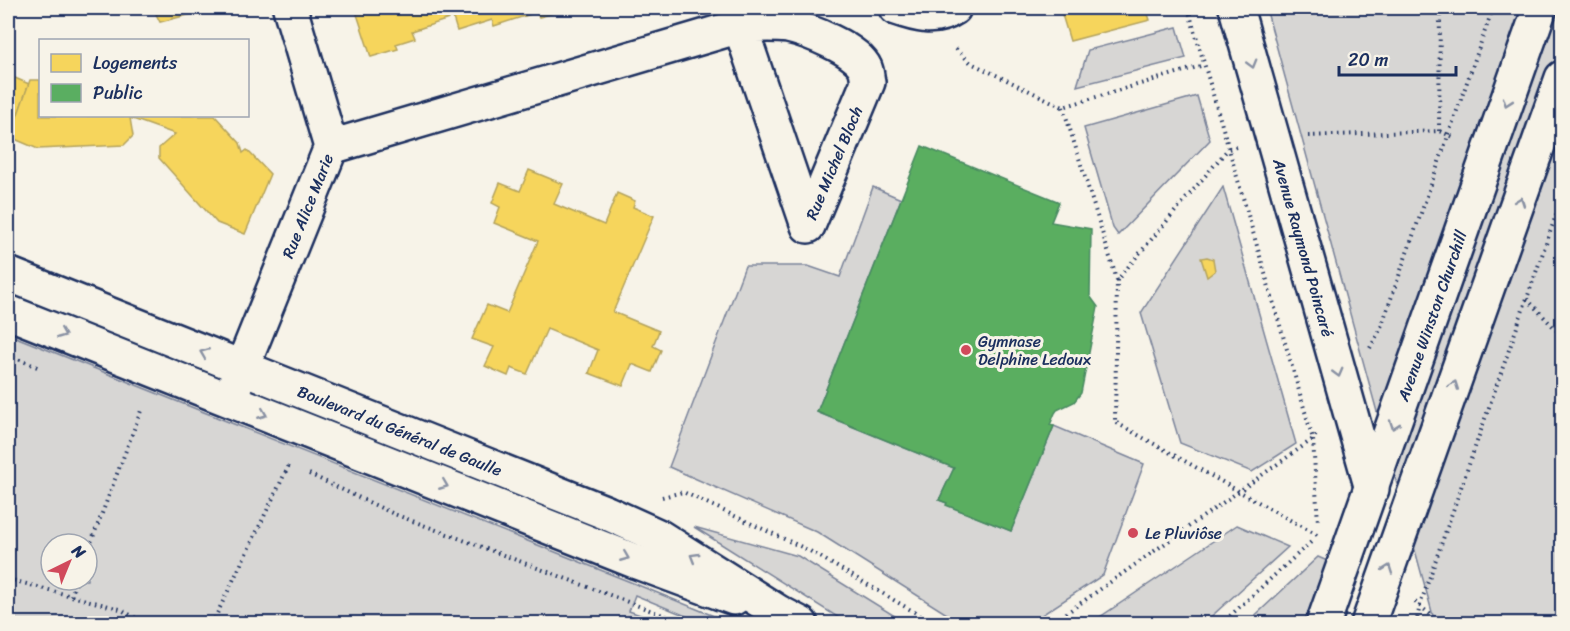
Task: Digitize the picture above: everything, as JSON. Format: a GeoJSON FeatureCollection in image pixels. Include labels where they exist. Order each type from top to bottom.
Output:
{"type":"FeatureCollection","features":[{"type":"Feature","properties":{"kind":"street","name":"Rue Alice Marie"},"geometry":{"type":"LineString","coordinates":[[229,400],[331,147],[290,8]]}},
{"type":"Feature","properties":{"kind":"street"},"geometry":{"type":"LineString","coordinates":[[906,11],[933,16],[954,8]]}},
{"type":"Feature","properties":{"kind":"street","name":"Avenue Raymond Poincaré"},"geometry":{"type":"LineString","coordinates":[[1236,8],[1372,489]]}},
{"type":"Feature","properties":{"kind":"street","name":"Avenue Winston Churchill"},"geometry":{"type":"LineString","coordinates":[[1323,624],[1540,8]]}},
{"type":"Feature","properties":{"kind":"street","name":"Rue Michel Bloch"},"geometry":{"type":"LineString","coordinates":[[331,147],[740,26],[762,24],[789,27],[845,48],[858,57],[865,68],[868,82],[808,226],[740,26]]}},
{"type":"Feature","properties":{"kind":"street"},"geometry":{"type":"LineString","coordinates":[[1368,624],[1563,78]]}},
{"type":"Feature","properties":{"kind":"street","name":"Boulevard du Général de Gaulle"},"geometry":{"type":"LineString","coordinates":[[8,274],[641,528],[701,561],[789,618]]}},
{"type":"Feature","properties":{"kind":"street","name":"Boulevard du Général de Gaulle"},"geometry":{"type":"LineString","coordinates":[[8,312],[683,580],[789,618]]}},
{"type":"Feature","properties":{"kind":"path"},"geometry":{"type":"LineString","coordinates":[[1188,8],[1313,439],[1318,536]]}},
{"type":"Feature","properties":{"kind":"path"},"geometry":{"type":"LineString","coordinates":[[1438,131],[1440,8]]}},
{"type":"Feature","properties":{"kind":"path"},"geometry":{"type":"LineString","coordinates":[[1380,330],[1493,8]]}},
{"type":"Feature","properties":{"kind":"path"},"geometry":{"type":"LineString","coordinates":[[906,11],[971,63],[1063,107],[1204,65]]}},
{"type":"Feature","properties":{"kind":"path"},"geometry":{"type":"LineString","coordinates":[[1063,107],[1117,280],[1115,422],[1318,536]]}},
{"type":"Feature","properties":{"kind":"path"},"geometry":{"type":"LineString","coordinates":[[1117,280],[1228,149],[1273,137],[1438,131],[1490,150]]}},
{"type":"Feature","properties":{"kind":"path"},"geometry":{"type":"LineString","coordinates":[[1416,624],[1420,605],[1563,198]]}},
{"type":"Feature","properties":{"kind":"path"},"geometry":{"type":"LineString","coordinates":[[1527,299],[1563,336]]}},
{"type":"Feature","properties":{"kind":"path"},"geometry":{"type":"LineString","coordinates":[[8,355],[49,371]]}},
{"type":"Feature","properties":{"kind":"path"},"geometry":{"type":"LineString","coordinates":[[132,404],[153,412]]}},
{"type":"Feature","properties":{"kind":"path"},"geometry":{"type":"LineString","coordinates":[[95,532],[142,408]]}},
{"type":"Feature","properties":{"kind":"path"},"geometry":{"type":"LineString","coordinates":[[1050,624],[1313,439]]}},
{"type":"Feature","properties":{"kind":"path"},"geometry":{"type":"LineString","coordinates":[[212,624],[288,465],[394,514],[657,613],[680,624]]}},
{"type":"Feature","properties":{"kind":"path"},"geometry":{"type":"LineString","coordinates":[[662,498],[683,492],[808,550],[934,624]]}},
{"type":"Feature","properties":{"kind":"path"},"geometry":{"type":"LineString","coordinates":[[1221,624],[1318,536]]}},
{"type":"Feature","properties":{"kind":"path"},"geometry":{"type":"LineString","coordinates":[[8,579],[120,609],[146,624]]}},
{"type":"Feature","properties":{"kind":"path"},"geometry":{"type":"LineString","coordinates":[[71,596],[72,592]]}},
{"type":"Feature","properties":{"kind":"path"},"geometry":{"type":"LineString","coordinates":[[1420,605],[1442,624]]}},
{"type":"Feature","properties":{"kind":"path"},"geometry":{"type":"LineString","coordinates":[[1558,624],[1563,621]]}},
{"type":"Feature","properties":{"kind":"shaded area"},"geometry":{"type":"Polygon","coordinates":[[[1266,8],[1562,8],[1562,623],[1435,623],[1266,8]]]}},
{"type":"Feature","properties":{"kind":"shaded area"},"geometry":{"type":"Polygon","coordinates":[[[1177,27],[1186,58],[1077,86],[1088,50],[1177,27]]]}},
{"type":"Feature","properties":{"kind":"shaded area"},"geometry":{"type":"Polygon","coordinates":[[[1197,96],[1210,140],[1118,235],[1113,228],[1084,128],[1197,96]]]}},
{"type":"Feature","properties":{"kind":"shaded area"},"geometry":{"type":"Polygon","coordinates":[[[873,187],[901,199],[817,412],[954,468],[939,500],[1011,531],[1054,426],[1144,464],[1103,575],[1028,624],[961,623],[817,532],[669,467],[745,266],[808,266],[840,277],[873,187]]]}},
{"type":"Feature","properties":{"kind":"shaded area"},"geometry":{"type":"Polygon","coordinates":[[[1223,187],[1296,444],[1252,472],[1180,443],[1141,313],[1223,187]]]}},
{"type":"Feature","properties":{"kind":"shaded area"},"geometry":{"type":"Polygon","coordinates":[[[8,334],[731,623],[703,623],[635,595],[629,611],[663,623],[8,623],[8,334]]]}},
{"type":"Feature","properties":{"kind":"shaded area"},"geometry":{"type":"Polygon","coordinates":[[[1237,525],[1288,547],[1204,623],[1091,623],[1237,525]]]}},
{"type":"Feature","properties":{"kind":"shaded area"},"geometry":{"type":"Polygon","coordinates":[[[694,527],[798,556],[906,623],[847,623],[694,527]]]}},
{"type":"Feature","properties":{"kind":"shaded area"},"geometry":{"type":"Polygon","coordinates":[[[1318,557],[1332,563],[1312,623],[1246,624],[1318,557]]]}},
{"type":"Feature","properties":{"kind":"building: Logements"},"geometry":{"type":"Polygon","coordinates":[[[153,8],[165,10],[215,8],[160,22],[153,8]]]}},
{"type":"Feature","properties":{"kind":"building: Logements"},"geometry":{"type":"Polygon","coordinates":[[[355,8],[446,8],[449,19],[412,31],[415,38],[396,44],[398,49],[371,57],[355,8]]]}},
{"type":"Feature","properties":{"kind":"building: Logements"},"geometry":{"type":"Polygon","coordinates":[[[450,8],[535,8],[537,12],[494,26],[492,20],[457,31],[450,8]]]}},
{"type":"Feature","properties":{"kind":"building: Logements"},"geometry":{"type":"Polygon","coordinates":[[[535,8],[573,8],[539,17],[535,8]]]}},
{"type":"Feature","properties":{"kind":"building: Logements"},"geometry":{"type":"Polygon","coordinates":[[[1060,8],[1146,8],[1150,20],[1070,41],[1060,8]]]}},
{"type":"Feature","properties":{"kind":"building: Logements"},"geometry":{"type":"Polygon","coordinates":[[[8,75],[29,84],[10,137],[8,136],[8,75]]]}},
{"type":"Feature","properties":{"kind":"building: Logements"},"geometry":{"type":"Polygon","coordinates":[[[30,80],[39,80],[39,117],[216,117],[240,143],[243,153],[247,150],[270,174],[245,234],[217,223],[159,158],[159,148],[175,134],[130,118],[133,136],[124,145],[38,149],[10,137],[30,80]]]}},
{"type":"Feature","properties":{"kind":"building: Logements"},"geometry":{"type":"Polygon","coordinates":[[[529,170],[563,184],[554,204],[604,225],[617,193],[635,201],[633,207],[654,216],[613,312],[659,331],[653,346],[661,350],[652,372],[632,364],[623,386],[589,373],[598,350],[547,329],[527,374],[511,368],[508,376],[485,366],[494,347],[472,339],[487,305],[507,313],[538,241],[494,223],[500,207],[492,203],[500,183],[520,191],[529,170]]]}},
{"type":"Feature","properties":{"kind":"building: Logements"},"geometry":{"type":"Polygon","coordinates":[[[1201,258],[1213,259],[1215,271],[1207,277],[1201,258]]]}},
{"type":"Feature","properties":{"kind":"building: Public","name":"Gymnase Delphine Ledoux"},"geometry":{"type":"Polygon","coordinates":[[[922,146],[1059,202],[1051,222],[1091,229],[1090,296],[1098,307],[1081,393],[1074,402],[1055,413],[1050,425],[1054,426],[1011,531],[946,505],[947,503],[939,500],[954,468],[817,412],[922,146]]]}},
{"type":"Feature","properties":{"kind":"place","name":"Gymnase Delphine Ledoux"},"geometry":{"type":"Point","coordinates":[966,350]}},
{"type":"Feature","properties":{"kind":"place","name":"Le Pluviôse"},"geometry":{"type":"Point","coordinates":[1133,533]}}]}
